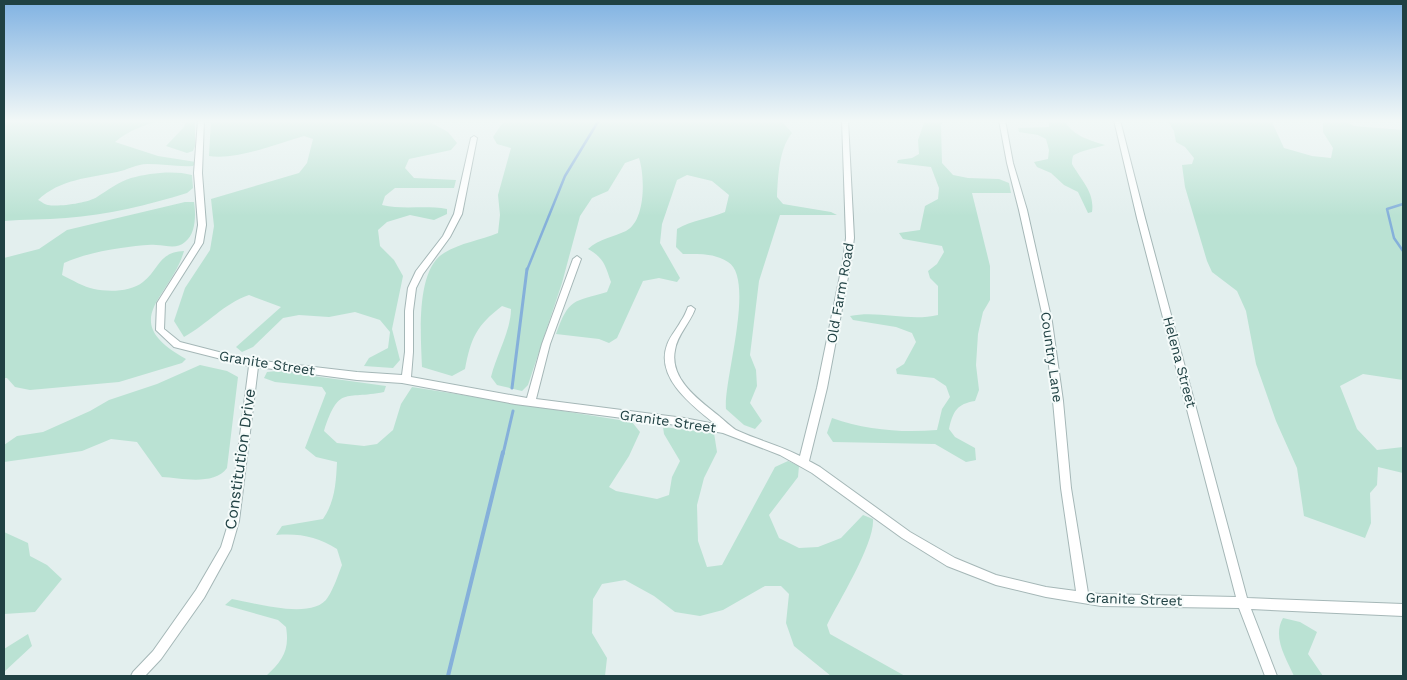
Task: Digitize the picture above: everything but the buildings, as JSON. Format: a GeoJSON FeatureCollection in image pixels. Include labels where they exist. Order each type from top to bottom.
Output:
{"type":"FeatureCollection","features":[{"type":"Feature","properties":{"kind":"street","name":"Granite Street"},"geometry":{"type":"LineString","coordinates":[[199,152],[198,173],[202,202],[202,225],[199,243],[161,303],[160,330],[177,345],[254,362],[357,376],[406,380],[531,402],[684,422],[733,433],[783,452],[803,463],[860,500],[906,535],[951,562],[996,580],[1046,592],[1101,600],[1243,603],[1403,610]]}},
{"type":"Feature","properties":{"kind":"street"},"geometry":{"type":"LineString","coordinates":[[406,380],[412,288],[419,273],[446,236],[458,214],[471,152]]}},
{"type":"Feature","properties":{"kind":"street","name":"Old Farm Road"},"geometry":{"type":"LineString","coordinates":[[803,463],[822,388],[848,253],[850,236],[846,152]]}},
{"type":"Feature","properties":{"kind":"street","name":"Country Lane"},"geometry":{"type":"LineString","coordinates":[[1008,152],[1048,322],[1066,488],[1083,597]]}},
{"type":"Feature","properties":{"kind":"street","name":"Helena Street"},"geometry":{"type":"LineString","coordinates":[[1125,152],[1243,603],[1271,676]]}},
{"type":"Feature","properties":{"kind":"street"},"geometry":{"type":"LineString","coordinates":[[531,402],[546,344],[577,259]]}},
{"type":"Feature","properties":{"kind":"street"},"geometry":{"type":"LineString","coordinates":[[690,309],[671,345],[668,356],[669,365],[676,381],[691,398],[733,433]]}},
{"type":"Feature","properties":{"kind":"street","name":"Constitution Drive"},"geometry":{"type":"LineString","coordinates":[[138,676],[157,655],[195,602],[226,549],[234,521],[254,362]]}},
{"type":"Feature","properties":{"kind":"green space"},"geometry":{"type":"Polygon","coordinates":[[[4,152],[145,152],[158,156],[196,162],[193,166],[143,164],[117,172],[75,180],[65,183],[38,200],[47,205],[80,203],[97,197],[126,180],[138,176],[170,172],[192,175],[193,188],[187,193],[112,212],[81,217],[4,221],[4,152]]]}},
{"type":"Feature","properties":{"kind":"green space"},"geometry":{"type":"Polygon","coordinates":[[[209,152],[252,152],[232,156],[209,156],[209,152]]]}},
{"type":"Feature","properties":{"kind":"green space"},"geometry":{"type":"Polygon","coordinates":[[[310,152],[443,152],[409,159],[405,168],[414,178],[456,180],[454,188],[395,188],[385,196],[382,205],[447,209],[447,214],[434,220],[410,215],[387,222],[378,230],[380,246],[394,260],[403,276],[392,329],[400,360],[393,368],[364,366],[369,358],[388,348],[390,332],[380,320],[355,312],[329,317],[299,315],[283,318],[253,347],[242,352],[236,347],[281,307],[249,295],[231,303],[184,337],[174,321],[185,288],[210,250],[214,226],[211,199],[299,173],[307,163],[310,152]]]}},
{"type":"Feature","properties":{"kind":"green space"},"geometry":{"type":"Polygon","coordinates":[[[510,152],[783,152],[777,197],[783,204],[831,212],[837,215],[780,215],[759,281],[750,355],[756,370],[757,386],[750,403],[762,421],[755,429],[744,425],[726,409],[726,396],[739,309],[739,288],[736,272],[723,259],[706,255],[683,254],[676,247],[677,229],[725,212],[729,195],[712,181],[687,175],[677,180],[662,224],[660,243],[680,278],[677,282],[659,278],[643,281],[617,338],[609,343],[599,339],[556,334],[565,314],[574,303],[607,292],[611,282],[605,266],[598,256],[588,249],[601,240],[626,231],[633,226],[642,198],[643,186],[639,158],[625,163],[608,191],[592,198],[580,216],[562,283],[528,385],[522,391],[497,385],[491,377],[510,317],[511,309],[502,306],[486,320],[476,333],[465,369],[452,376],[422,367],[422,306],[428,274],[435,262],[444,253],[498,233],[500,215],[498,195],[510,152]]]}},
{"type":"Feature","properties":{"kind":"green space"},"geometry":{"type":"Polygon","coordinates":[[[919,152],[942,152],[942,163],[953,175],[968,178],[999,179],[1009,183],[1011,193],[972,193],[990,266],[990,300],[983,312],[978,334],[976,365],[979,390],[975,401],[964,404],[957,409],[952,417],[949,429],[955,437],[975,448],[976,460],[966,462],[935,444],[833,442],[827,433],[832,418],[884,430],[937,430],[942,409],[950,397],[946,386],[934,378],[897,374],[896,369],[904,364],[916,342],[912,333],[896,327],[853,320],[850,316],[872,314],[927,317],[938,315],[938,286],[930,278],[928,271],[937,264],[944,252],[942,246],[903,239],[899,233],[920,230],[925,206],[938,199],[939,188],[931,167],[897,163],[898,160],[912,158],[919,154],[919,152]]]}},
{"type":"Feature","properties":{"kind":"green space"},"geometry":{"type":"Polygon","coordinates":[[[1049,152],[1082,152],[1073,156],[1072,164],[1089,192],[1092,212],[1088,213],[1078,192],[1064,185],[1051,173],[1037,167],[1034,162],[1048,159],[1049,152]]]}},
{"type":"Feature","properties":{"kind":"green space"},"geometry":{"type":"Polygon","coordinates":[[[1189,152],[1297,152],[1331,158],[1332,152],[1403,152],[1403,380],[1363,374],[1340,386],[1357,429],[1377,450],[1403,447],[1403,473],[1378,467],[1377,485],[1370,493],[1371,523],[1365,538],[1304,516],[1297,468],[1276,421],[1256,364],[1246,311],[1237,291],[1212,272],[1207,261],[1185,187],[1182,165],[1192,164],[1194,158],[1189,152]]]}},
{"type":"Feature","properties":{"kind":"green space"},"geometry":{"type":"Polygon","coordinates":[[[185,202],[194,202],[195,218],[189,238],[182,244],[178,246],[143,245],[92,254],[64,263],[62,275],[94,289],[112,291],[132,288],[143,282],[164,258],[175,252],[184,251],[177,268],[154,308],[151,320],[154,332],[165,345],[186,359],[182,363],[119,382],[30,390],[15,387],[7,378],[4,378],[4,258],[39,249],[67,230],[185,202]]]}},
{"type":"Feature","properties":{"kind":"green space"},"geometry":{"type":"Polygon","coordinates":[[[200,365],[227,371],[238,377],[227,468],[221,474],[197,480],[162,477],[137,442],[111,439],[82,451],[4,462],[4,445],[17,436],[43,432],[90,411],[109,400],[157,384],[200,365]]]}},
{"type":"Feature","properties":{"kind":"green space"},"geometry":{"type":"Polygon","coordinates":[[[277,371],[386,386],[384,392],[345,397],[339,401],[329,416],[324,431],[337,443],[364,446],[377,444],[393,430],[401,404],[412,387],[632,422],[640,432],[629,456],[609,487],[616,491],[657,499],[669,495],[672,477],[680,461],[664,434],[663,427],[714,433],[717,452],[704,478],[697,505],[698,541],[707,567],[722,565],[775,467],[788,461],[799,466],[798,477],[769,515],[779,538],[799,548],[818,547],[841,538],[863,515],[873,519],[872,529],[862,557],[827,625],[830,634],[905,676],[831,676],[794,646],[786,623],[789,594],[781,586],[765,586],[723,610],[700,616],[675,612],[654,596],[625,580],[602,584],[593,599],[592,633],[607,658],[605,676],[266,676],[284,655],[287,643],[286,627],[278,620],[225,605],[232,599],[283,608],[310,608],[321,604],[328,597],[342,565],[337,549],[323,541],[301,535],[276,535],[282,526],[323,519],[332,499],[337,462],[316,457],[305,448],[326,393],[322,387],[275,382],[264,378],[267,372],[277,371]]]}},
{"type":"Feature","properties":{"kind":"green space"},"geometry":{"type":"Polygon","coordinates":[[[4,532],[28,543],[30,556],[47,565],[62,579],[35,612],[4,614],[4,532]]]}},
{"type":"Feature","properties":{"kind":"green space"},"geometry":{"type":"Polygon","coordinates":[[[1283,618],[1300,622],[1317,632],[1308,654],[1323,676],[1294,676],[1281,647],[1279,633],[1283,618]]]}},
{"type":"Feature","properties":{"kind":"green space"},"geometry":{"type":"Polygon","coordinates":[[[28,634],[32,646],[4,672],[4,649],[28,634]]]}},
{"type":"Feature","properties":{"kind":"waterway"},"geometry":{"type":"LineString","coordinates":[[527,270],[565,176],[580,152]]}},
{"type":"Feature","properties":{"kind":"waterway"},"geometry":{"type":"LineString","coordinates":[[1403,204],[1387,209],[1394,238],[1403,251]]}},
{"type":"Feature","properties":{"kind":"waterway"},"geometry":{"type":"LineString","coordinates":[[512,388],[527,269]]}},
{"type":"Feature","properties":{"kind":"waterway"},"geometry":{"type":"LineString","coordinates":[[503,454],[513,411]]}},
{"type":"Feature","properties":{"kind":"waterway"},"geometry":{"type":"LineString","coordinates":[[448,676],[503,452]]}}]}
